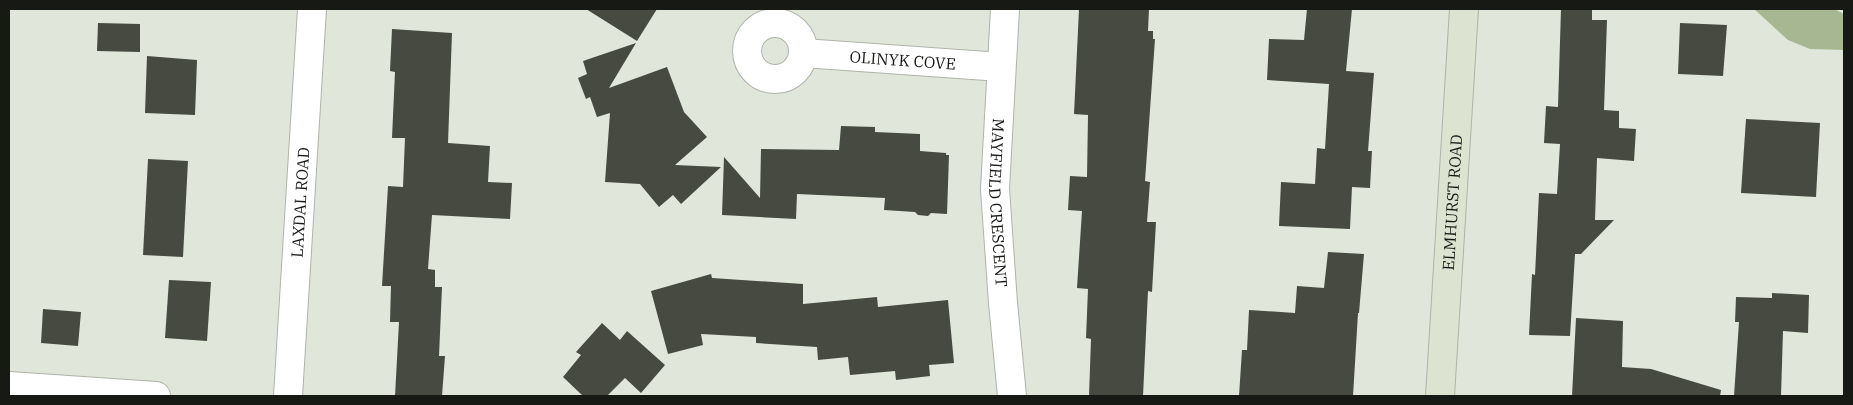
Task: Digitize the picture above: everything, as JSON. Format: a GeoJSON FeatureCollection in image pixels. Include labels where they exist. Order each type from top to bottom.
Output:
{"type":"FeatureCollection","features":[{"type":"Feature","properties":{"kind":"street","name":"LAXDAL ROAD"},"geometry":{"type":"LineString","coordinates":[[288,396],[312,9]]}},
{"type":"Feature","properties":{"kind":"street","name":"MAYFIELD CRESCENT"},"geometry":{"type":"LineString","coordinates":[[1005,9],[995,189],[1012,396]]}},
{"type":"Feature","properties":{"kind":"street","name":"ELMHURST ROAD"},"geometry":{"type":"LineString","coordinates":[[1440,396],[1464,9]]}},
{"type":"Feature","properties":{"kind":"street","name":"OLINYK COVE"},"geometry":{"type":"LineString","coordinates":[[804,53],[1001,67]]}},
{"type":"Feature","properties":{"kind":"street"},"geometry":{"type":"LineString","coordinates":[[9,386],[156,396]]}},
{"type":"Feature","properties":{"kind":"green space"},"geometry":{"type":"Polygon","coordinates":[[[1754,9],[1834,9],[1844,14],[1844,50],[1810,49],[1788,40],[1754,9]]]}},
{"type":"Feature","properties":{"kind":"building"},"geometry":{"type":"Polygon","coordinates":[[[586,9],[657,9],[637,41],[586,9]]]}},
{"type":"Feature","properties":{"kind":"building"},"geometry":{"type":"Polygon","coordinates":[[[1079,9],[1149,9],[1148,31],[1153,31],[1153,39],[1155,39],[1145,181],[1150,182],[1147,222],[1156,222],[1152,292],[1148,291],[1143,396],[1089,396],[1091,339],[1086,338],[1088,289],[1077,288],[1082,211],[1068,210],[1070,176],[1087,177],[1088,115],[1074,114],[1079,9]]]}},
{"type":"Feature","properties":{"kind":"building"},"geometry":{"type":"Polygon","coordinates":[[[1307,9],[1352,9],[1346,71],[1374,73],[1368,151],[1372,151],[1370,188],[1352,187],[1350,229],[1279,226],[1281,182],[1315,184],[1317,148],[1325,149],[1329,84],[1267,80],[1269,39],[1304,40],[1307,9]]]}},
{"type":"Feature","properties":{"kind":"building"},"geometry":{"type":"Polygon","coordinates":[[[1561,9],[1592,9],[1592,20],[1607,20],[1604,110],[1619,111],[1619,128],[1636,129],[1634,161],[1597,158],[1595,220],[1614,220],[1581,254],[1575,254],[1570,336],[1529,335],[1532,274],[1535,275],[1539,193],[1557,194],[1560,144],[1544,143],[1546,106],[1558,107],[1561,9]]]}},
{"type":"Feature","properties":{"kind":"building"},"geometry":{"type":"Polygon","coordinates":[[[98,23],[140,24],[140,52],[97,51],[98,23]]]}},
{"type":"Feature","properties":{"kind":"building"},"geometry":{"type":"Polygon","coordinates":[[[1680,23],[1727,25],[1723,76],[1678,74],[1680,23]]]}},
{"type":"Feature","properties":{"kind":"building"},"geometry":{"type":"Polygon","coordinates":[[[392,29],[452,33],[448,143],[490,146],[488,182],[512,183],[510,219],[432,215],[428,269],[435,270],[435,287],[442,287],[439,356],[445,356],[442,396],[395,396],[399,322],[390,322],[391,286],[382,286],[388,186],[403,187],[405,138],[392,138],[395,72],[390,71],[392,29]]]}},
{"type":"Feature","properties":{"kind":"building"},"geometry":{"type":"Polygon","coordinates":[[[636,43],[609,88],[667,67],[684,112],[707,137],[675,165],[721,167],[681,204],[673,195],[659,207],[640,184],[605,182],[610,113],[597,117],[590,97],[586,99],[578,78],[587,74],[583,61],[636,43]]]}},
{"type":"Feature","properties":{"kind":"building"},"geometry":{"type":"Polygon","coordinates":[[[147,56],[197,60],[195,115],[145,113],[147,56]]]}},
{"type":"Feature","properties":{"kind":"building"},"geometry":{"type":"Polygon","coordinates":[[[1746,119],[1820,123],[1816,197],[1741,193],[1746,119]]]}},
{"type":"Feature","properties":{"kind":"building"},"geometry":{"type":"Polygon","coordinates":[[[841,126],[875,127],[875,132],[920,134],[920,151],[946,153],[946,155],[949,155],[947,214],[931,213],[928,216],[918,215],[915,212],[884,210],[885,198],[797,194],[796,219],[722,215],[724,157],[760,198],[761,149],[839,150],[841,126]]]}},
{"type":"Feature","properties":{"kind":"building"},"geometry":{"type":"Polygon","coordinates":[[[148,159],[188,161],[183,257],[143,255],[148,159]]]}},
{"type":"Feature","properties":{"kind":"building"},"geometry":{"type":"Polygon","coordinates":[[[1328,252],[1364,254],[1353,396],[1239,396],[1242,350],[1247,350],[1249,310],[1295,313],[1297,286],[1324,288],[1328,252]]]}},
{"type":"Feature","properties":{"kind":"building"},"geometry":{"type":"Polygon","coordinates":[[[711,274],[712,278],[803,284],[803,304],[877,297],[878,307],[948,300],[954,363],[929,365],[930,376],[896,380],[895,371],[850,375],[848,357],[818,360],[817,347],[756,343],[756,337],[701,334],[703,345],[668,354],[651,291],[711,274]]]}},
{"type":"Feature","properties":{"kind":"building"},"geometry":{"type":"Polygon","coordinates":[[[169,280],[211,282],[207,341],[165,338],[169,280]]]}},
{"type":"Feature","properties":{"kind":"building"},"geometry":{"type":"Polygon","coordinates":[[[1772,293],[1809,295],[1808,333],[1783,331],[1781,396],[1734,396],[1739,322],[1735,322],[1736,297],[1772,298],[1772,293]]]}},
{"type":"Feature","properties":{"kind":"building"},"geometry":{"type":"Polygon","coordinates":[[[43,309],[81,312],[78,346],[41,343],[43,309]]]}},
{"type":"Feature","properties":{"kind":"building"},"geometry":{"type":"Polygon","coordinates":[[[1576,318],[1623,321],[1622,367],[1651,369],[1721,390],[1720,396],[1572,396],[1576,318]]]}},
{"type":"Feature","properties":{"kind":"building"},"geometry":{"type":"Polygon","coordinates":[[[602,323],[620,340],[627,331],[665,365],[641,393],[625,378],[607,396],[583,396],[563,377],[581,355],[576,352],[602,323]]]}}]}
